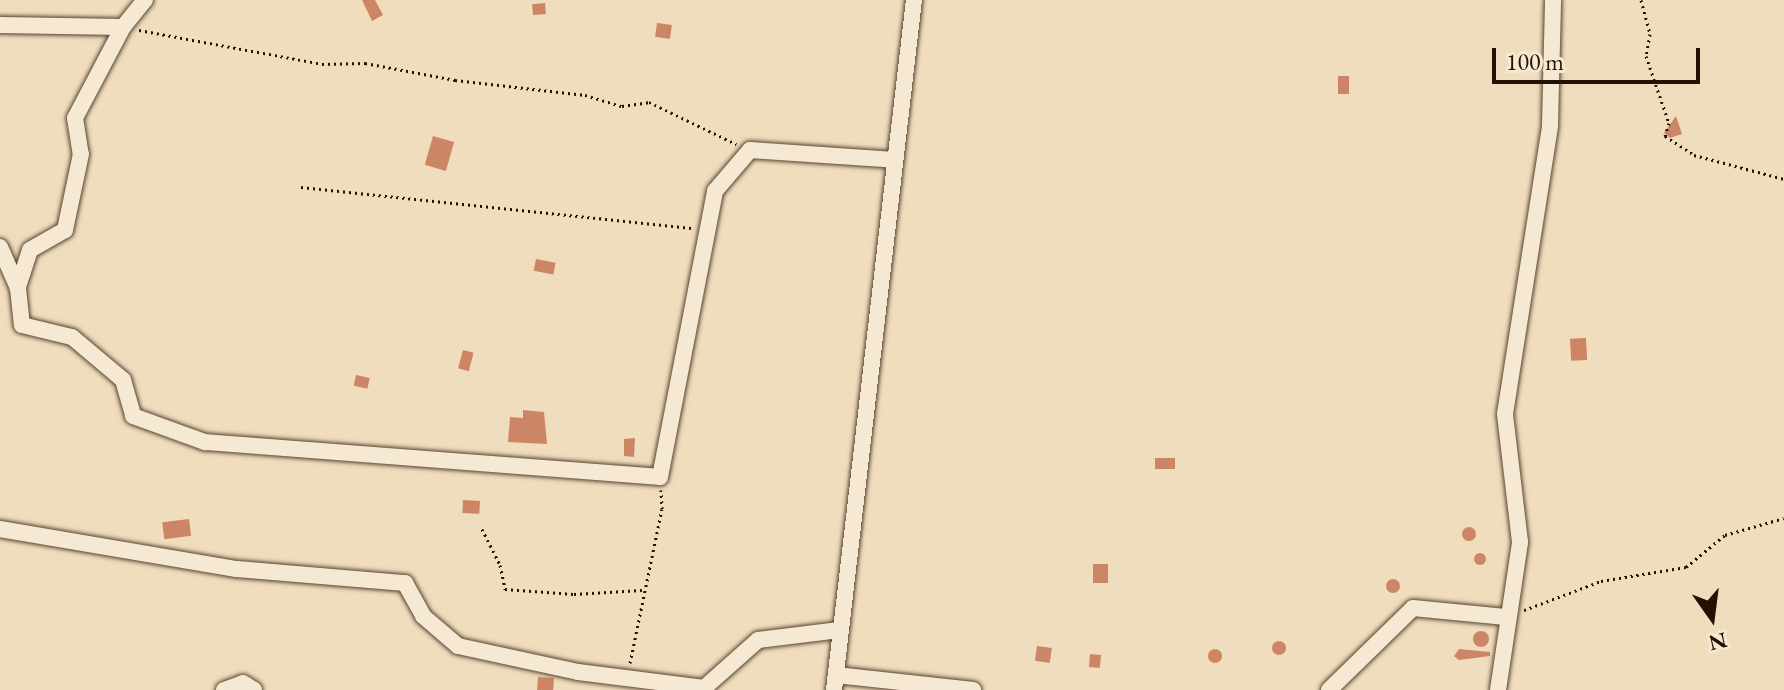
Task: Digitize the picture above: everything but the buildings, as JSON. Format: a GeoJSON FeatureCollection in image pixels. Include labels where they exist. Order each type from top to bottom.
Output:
{"type":"FeatureCollection","features":[{"type":"Feature","properties":{"kind":"street"},"geometry":{"type":"LineString","coordinates":[[18,288],[30,250],[65,230],[81,154],[75,118],[123,27],[145,0]]}},
{"type":"Feature","properties":{"kind":"street"},"geometry":{"type":"LineString","coordinates":[[914,0],[835,683],[973,690]]}},
{"type":"Feature","properties":{"kind":"street"},"geometry":{"type":"LineString","coordinates":[[1498,690],[1506,617],[1520,542],[1505,414],[1550,125],[1553,0]]}},
{"type":"Feature","properties":{"kind":"street"},"geometry":{"type":"LineString","coordinates":[[0,25],[123,27]]}},
{"type":"Feature","properties":{"kind":"street"},"geometry":{"type":"LineString","coordinates":[[0,247],[18,288],[22,325],[72,337],[102,361],[123,380],[133,416],[205,442],[660,477],[715,191],[750,150],[895,160]]}},
{"type":"Feature","properties":{"kind":"street"},"geometry":{"type":"LineString","coordinates":[[0,529],[237,569],[405,583],[423,616],[458,646],[578,672],[704,688],[758,640],[839,630]]}},
{"type":"Feature","properties":{"kind":"street"},"geometry":{"type":"LineString","coordinates":[[1329,690],[1413,608],[1506,617]]}},
{"type":"Feature","properties":{"kind":"street"},"geometry":{"type":"LineString","coordinates":[[224,690],[243,683],[254,690]]}},
{"type":"Feature","properties":{"kind":"path"},"geometry":{"type":"LineString","coordinates":[[1641,0],[1650,34],[1646,56],[1669,123],[1665,136],[1694,155],[1784,179]]}},
{"type":"Feature","properties":{"kind":"path"},"geometry":{"type":"LineString","coordinates":[[123,27],[322,64],[365,63],[455,80],[585,95],[622,106],[649,102],[750,150]]}},
{"type":"Feature","properties":{"kind":"path"},"geometry":{"type":"LineString","coordinates":[[301,187],[706,229]]}},
{"type":"Feature","properties":{"kind":"path"},"geometry":{"type":"LineString","coordinates":[[628,676],[642,590],[662,509],[660,477]]}},
{"type":"Feature","properties":{"kind":"path"},"geometry":{"type":"LineString","coordinates":[[1506,617],[1601,581],[1686,567],[1725,535],[1784,518]]}},
{"type":"Feature","properties":{"kind":"path"},"geometry":{"type":"LineString","coordinates":[[482,529],[500,565],[505,589],[574,594],[642,590]]}}]}
